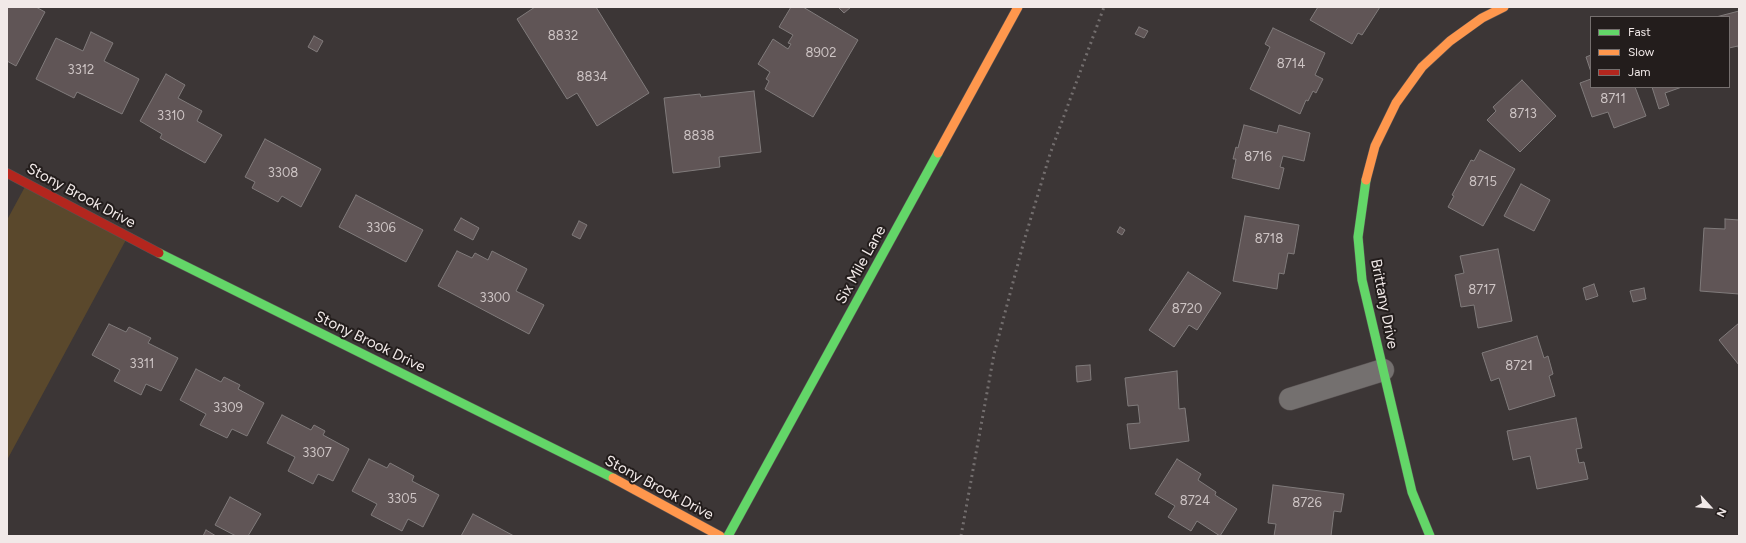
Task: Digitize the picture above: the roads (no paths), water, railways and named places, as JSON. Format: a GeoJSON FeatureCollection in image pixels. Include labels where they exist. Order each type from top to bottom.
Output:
{"type":"FeatureCollection","features":[{"type":"Feature","properties":{"kind":"street","name":"Six Mile Lane"},"geometry":{"type":"LineString","coordinates":[[728,536],[1018,7]]}},
{"type":"Feature","properties":{"kind":"street","name":"Brittany Drive"},"geometry":{"type":"LineString","coordinates":[[1430,536],[1412,492],[1362,280],[1358,237],[1363,190],[1375,146],[1396,104],[1422,67],[1450,41],[1482,18],[1504,7]]}},
{"type":"Feature","properties":{"kind":"street","name":"Stony Brook Drive"},"geometry":{"type":"LineString","coordinates":[[7,173],[155,251],[604,474],[720,536]]}},
{"type":"Feature","properties":{"kind":"street"},"geometry":{"type":"LineString","coordinates":[[1290,399],[1383,370]]}},
{"type":"Feature","properties":{"kind":"railway"},"geometry":{"type":"LineString","coordinates":[[961,536],[994,354],[1024,241],[1050,154],[1104,7]]}}]}
